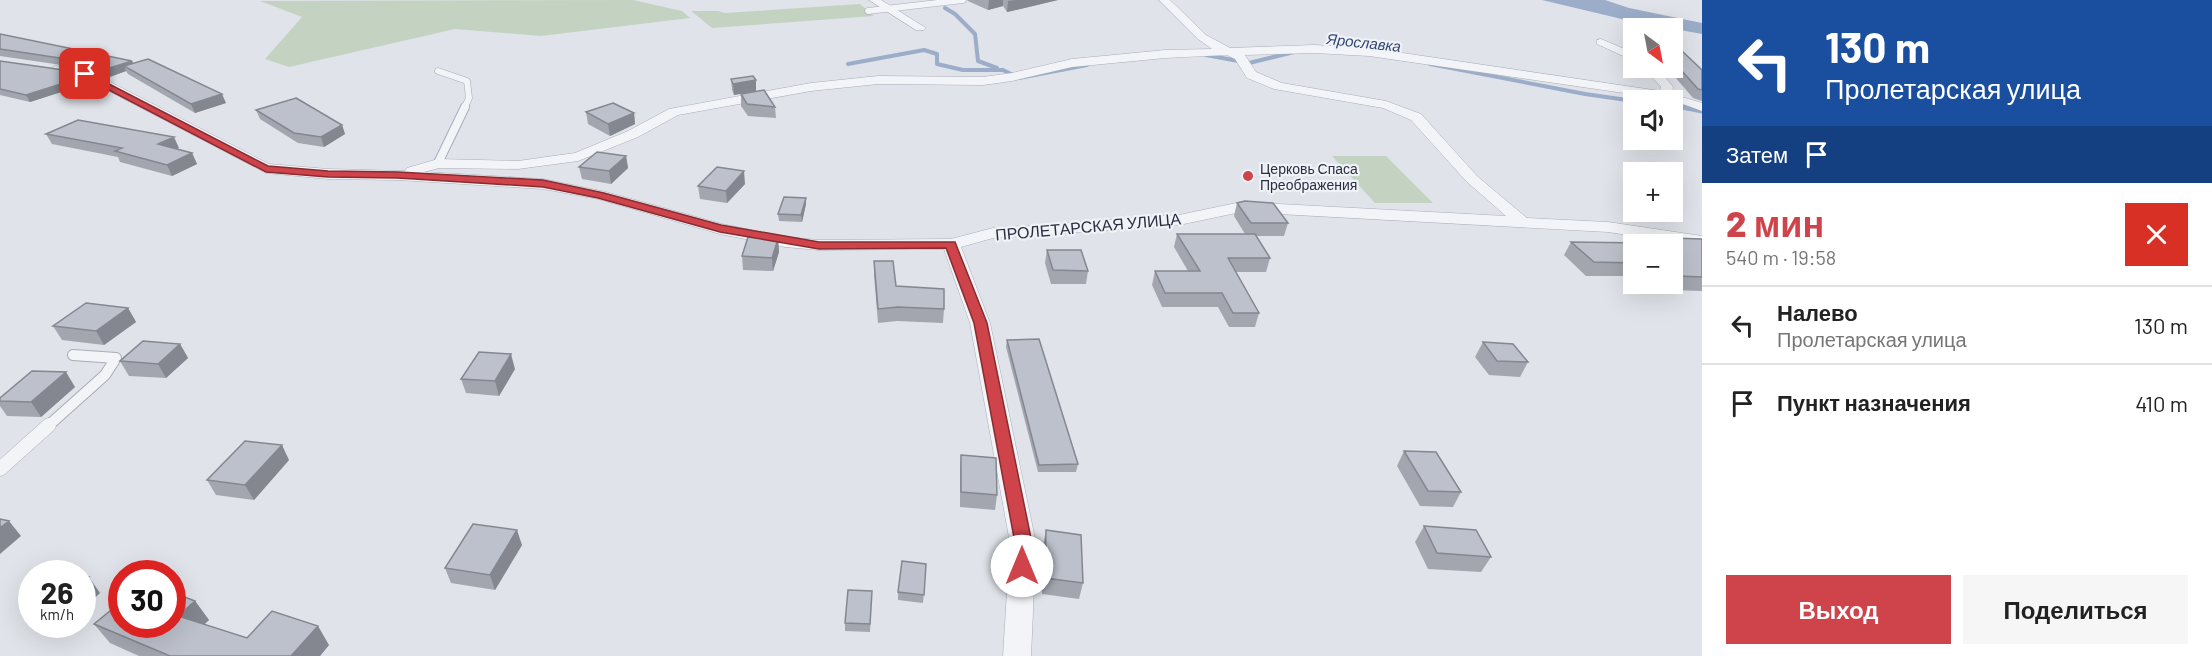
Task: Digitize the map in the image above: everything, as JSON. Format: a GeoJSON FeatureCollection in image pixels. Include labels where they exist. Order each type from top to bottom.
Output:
{"type":"FeatureCollection","features":[{"type":"Feature","properties":{"kind":"street"},"geometry":{"type":"LineString","coordinates":[[874,0],[920,28]]}},
{"type":"Feature","properties":{"kind":"street"},"geometry":{"type":"LineString","coordinates":[[1164,0],[1202,37],[1215,46],[1233,53],[1245,63],[1251,75],[1279,86],[1386,105],[1416,117],[1473,179],[1521,221]]}},
{"type":"Feature","properties":{"kind":"street"},"geometry":{"type":"LineString","coordinates":[[1601,42],[1623,53]]}},
{"type":"Feature","properties":{"kind":"street"},"geometry":{"type":"LineString","coordinates":[[398,175],[438,163],[518,165],[578,157],[633,134],[674,112],[822,86],[878,80],[983,81],[1012,77],[1072,63],[1165,54],[1314,49],[1369,52],[1625,90]]}},
{"type":"Feature","properties":{"kind":"street","name":"ПРОЛЕТАРСКАЯ УЛИЦА"},"geometry":{"type":"LineString","coordinates":[[43,68],[85,74],[266,168],[328,174],[398,175],[543,184],[600,195],[720,229],[785,242],[819,245],[951,244],[993,233],[1179,220],[1241,207],[1608,227],[1702,241]]}},
{"type":"Feature","properties":{"kind":"street"},"geometry":{"type":"LineString","coordinates":[[1683,101],[1702,107]]}},
{"type":"Feature","properties":{"kind":"street"},"geometry":{"type":"LineString","coordinates":[[951,244],[980,323],[1023,543],[1017,656]]}},
{"type":"Feature","properties":{"kind":"lane"},"geometry":{"type":"LineString","coordinates":[[868,11],[963,0]]}},
{"type":"Feature","properties":{"kind":"lane"},"geometry":{"type":"LineString","coordinates":[[438,71],[467,81],[469,98],[438,163]]}},
{"type":"Feature","properties":{"kind":"lane"},"geometry":{"type":"LineString","coordinates":[[0,469],[105,375],[116,358],[73,355]]}},
{"type":"Feature","properties":{"kind":"green space"},"geometry":{"type":"Polygon","coordinates":[[[633,0],[682,11],[690,18],[541,36],[455,29],[289,67],[265,59],[302,17],[260,1],[633,0]]]}},
{"type":"Feature","properties":{"kind":"green space"},"geometry":{"type":"Polygon","coordinates":[[[860,4],[874,16],[712,28],[691,11],[725,13],[860,4]]]}},
{"type":"Feature","properties":{"kind":"green space"},"geometry":{"type":"Polygon","coordinates":[[[1332,156],[1386,156],[1433,203],[1375,203],[1332,156]]]}},
{"type":"Feature","properties":{"kind":"water"},"geometry":{"type":"Polygon","coordinates":[[[1542,0],[1605,0],[1629,8],[1678,18],[1623,19],[1542,0]]]}},
{"type":"Feature","properties":{"kind":"water"},"geometry":{"type":"Polygon","coordinates":[[[1683,19],[1702,23],[1702,34],[1683,30],[1683,19]]]}},
{"type":"Feature","properties":{"kind":"building"},"geometry":{"type":"Polygon","coordinates":[[[0,34],[132,61],[103,70],[86,62],[0,49],[0,34]]]}},
{"type":"Feature","properties":{"kind":"building"},"geometry":{"type":"Polygon","coordinates":[[[1683,52],[1702,70],[1702,90],[1698,89],[1683,72],[1683,52]]]}},
{"type":"Feature","properties":{"kind":"building"},"geometry":{"type":"Polygon","coordinates":[[[148,59],[222,94],[191,104],[124,66],[148,59]]]}},
{"type":"Feature","properties":{"kind":"building"},"geometry":{"type":"Polygon","coordinates":[[[0,61],[78,72],[86,76],[26,95],[0,89],[0,61]]]}},
{"type":"Feature","properties":{"kind":"building"},"geometry":{"type":"Polygon","coordinates":[[[753,76],[756,80],[733,84],[731,79],[753,76]]]}},
{"type":"Feature","properties":{"kind":"building"},"geometry":{"type":"Polygon","coordinates":[[[764,90],[775,107],[747,104],[741,94],[764,90]]]}},
{"type":"Feature","properties":{"kind":"building"},"geometry":{"type":"Polygon","coordinates":[[[296,98],[342,125],[321,137],[294,133],[256,110],[296,98]]]}},
{"type":"Feature","properties":{"kind":"building"},"geometry":{"type":"Polygon","coordinates":[[[613,103],[634,113],[608,124],[586,112],[613,103]]]}},
{"type":"Feature","properties":{"kind":"building"},"geometry":{"type":"Polygon","coordinates":[[[78,120],[174,137],[158,144],[192,153],[167,165],[115,151],[122,148],[46,134],[78,120]]]}},
{"type":"Feature","properties":{"kind":"building"},"geometry":{"type":"Polygon","coordinates":[[[597,152],[626,156],[609,171],[579,167],[597,152]]]}},
{"type":"Feature","properties":{"kind":"building"},"geometry":{"type":"Polygon","coordinates":[[[717,167],[744,171],[726,191],[698,186],[717,167]]]}},
{"type":"Feature","properties":{"kind":"building"},"geometry":{"type":"Polygon","coordinates":[[[784,197],[806,198],[801,215],[778,214],[784,197]]]}},
{"type":"Feature","properties":{"kind":"building"},"geometry":{"type":"Polygon","coordinates":[[[1245,201],[1273,203],[1288,223],[1251,223],[1237,203],[1245,201]]]}},
{"type":"Feature","properties":{"kind":"building"},"geometry":{"type":"Polygon","coordinates":[[[1177,234],[1255,234],[1270,258],[1228,258],[1259,313],[1233,313],[1222,293],[1165,293],[1155,271],[1200,271],[1177,234]]]}},
{"type":"Feature","properties":{"kind":"building"},"geometry":{"type":"Polygon","coordinates":[[[748,237],[778,239],[772,258],[742,256],[748,237]]]}},
{"type":"Feature","properties":{"kind":"building"},"geometry":{"type":"Polygon","coordinates":[[[1683,238],[1702,239],[1702,277],[1683,276],[1683,238]]]}},
{"type":"Feature","properties":{"kind":"building"},"geometry":{"type":"Polygon","coordinates":[[[1571,242],[1623,243],[1623,263],[1594,262],[1571,242]]]}},
{"type":"Feature","properties":{"kind":"building"},"geometry":{"type":"Polygon","coordinates":[[[1047,250],[1081,250],[1088,271],[1053,270],[1047,250]]]}},
{"type":"Feature","properties":{"kind":"building"},"geometry":{"type":"Polygon","coordinates":[[[874,261],[893,261],[896,286],[944,289],[944,309],[898,307],[878,309],[874,261]]]}},
{"type":"Feature","properties":{"kind":"building"},"geometry":{"type":"Polygon","coordinates":[[[86,303],[128,308],[96,331],[53,326],[86,303]]]}},
{"type":"Feature","properties":{"kind":"building"},"geometry":{"type":"Polygon","coordinates":[[[1039,339],[1078,464],[1039,465],[1007,340],[1039,339]]]}},
{"type":"Feature","properties":{"kind":"building"},"geometry":{"type":"Polygon","coordinates":[[[143,341],[180,344],[158,364],[120,361],[143,341]]]}},
{"type":"Feature","properties":{"kind":"building"},"geometry":{"type":"Polygon","coordinates":[[[1483,342],[1513,344],[1528,362],[1497,361],[1483,342]]]}},
{"type":"Feature","properties":{"kind":"building"},"geometry":{"type":"Polygon","coordinates":[[[479,352],[511,354],[495,381],[461,379],[479,352]]]}},
{"type":"Feature","properties":{"kind":"building"},"geometry":{"type":"Polygon","coordinates":[[[32,371],[66,372],[31,402],[0,401],[0,398],[32,371]]]}},
{"type":"Feature","properties":{"kind":"building"},"geometry":{"type":"Polygon","coordinates":[[[245,441],[282,445],[245,485],[207,480],[245,441]]]}},
{"type":"Feature","properties":{"kind":"building"},"geometry":{"type":"Polygon","coordinates":[[[1404,451],[1436,452],[1461,492],[1428,491],[1404,451]]]}},
{"type":"Feature","properties":{"kind":"building"},"geometry":{"type":"Polygon","coordinates":[[[961,455],[996,458],[997,495],[961,492],[961,455]]]}},
{"type":"Feature","properties":{"kind":"building"},"geometry":{"type":"Polygon","coordinates":[[[0,519],[9,521],[0,528],[0,519]]]}},
{"type":"Feature","properties":{"kind":"building"},"geometry":{"type":"Polygon","coordinates":[[[473,524],[517,530],[490,575],[445,568],[473,524]]]}},
{"type":"Feature","properties":{"kind":"building"},"geometry":{"type":"Polygon","coordinates":[[[1424,526],[1476,530],[1491,557],[1437,553],[1424,526]]]}},
{"type":"Feature","properties":{"kind":"building"},"geometry":{"type":"Polygon","coordinates":[[[1046,530],[1081,535],[1083,583],[1045,578],[1046,530]]]}},
{"type":"Feature","properties":{"kind":"building"},"geometry":{"type":"Polygon","coordinates":[[[902,561],[926,564],[924,595],[898,592],[902,561]]]}},
{"type":"Feature","properties":{"kind":"building"},"geometry":{"type":"Polygon","coordinates":[[[848,590],[872,591],[870,624],[845,623],[848,590]]]}},
{"type":"Feature","properties":{"kind":"building"},"geometry":{"type":"Polygon","coordinates":[[[186,597],[195,601],[186,609],[186,597]]]}},
{"type":"Feature","properties":{"kind":"building"},"geometry":{"type":"Polygon","coordinates":[[[272,611],[318,626],[291,656],[170,656],[127,638],[186,638],[186,619],[247,638],[272,611]]]}},
{"type":"Feature","properties":{"kind":"building"},"geometry":{"type":"Polygon","coordinates":[[[108,612],[108,630],[96,625],[108,612]]]}},
{"type":"Feature","properties":{"kind":"waterway"},"geometry":{"type":"LineString","coordinates":[[945,8],[955,14],[975,34],[978,61],[997,68]]}},
{"type":"Feature","properties":{"kind":"waterway","name":"Ярославка"},"geometry":{"type":"LineString","coordinates":[[848,64],[924,50],[937,54],[937,64],[963,70],[1003,70],[1013,75]]}},
{"type":"Feature","properties":{"kind":"waterway","name":"Ярославка"},"geometry":{"type":"LineString","coordinates":[[1206,55],[1249,63],[1294,52]]}},
{"type":"Feature","properties":{"kind":"waterway","name":"Ярославка"},"geometry":{"type":"LineString","coordinates":[[1430,64],[1623,99]]}},
{"type":"Feature","properties":{"kind":"waterway","name":"Ярославка"},"geometry":{"type":"LineString","coordinates":[[1019,78],[1087,65]]}},
{"type":"Feature","properties":{"kind":"waterway","name":"Ярославка"},"geometry":{"type":"LineString","coordinates":[[1683,107],[1690,109]]}},
{"type":"Feature","properties":{"kind":"waterway","name":"Ярославка"},"geometry":{"type":"LineString","coordinates":[[1683,107],[1702,111]]}},
{"type":"Feature","properties":{"kind":"place","name":"Церковь Спаса Преображения"},"geometry":{"type":"Point","coordinates":[1248,176]}},
{"type":"Feature","properties":{"kind":"route"},"geometry":{"type":"LineString","coordinates":[[85,74],[266,168],[328,174],[398,175],[543,184],[600,195],[720,229],[785,242],[819,245],[951,244],[980,323],[1023,543],[1022,566]]}}]}
